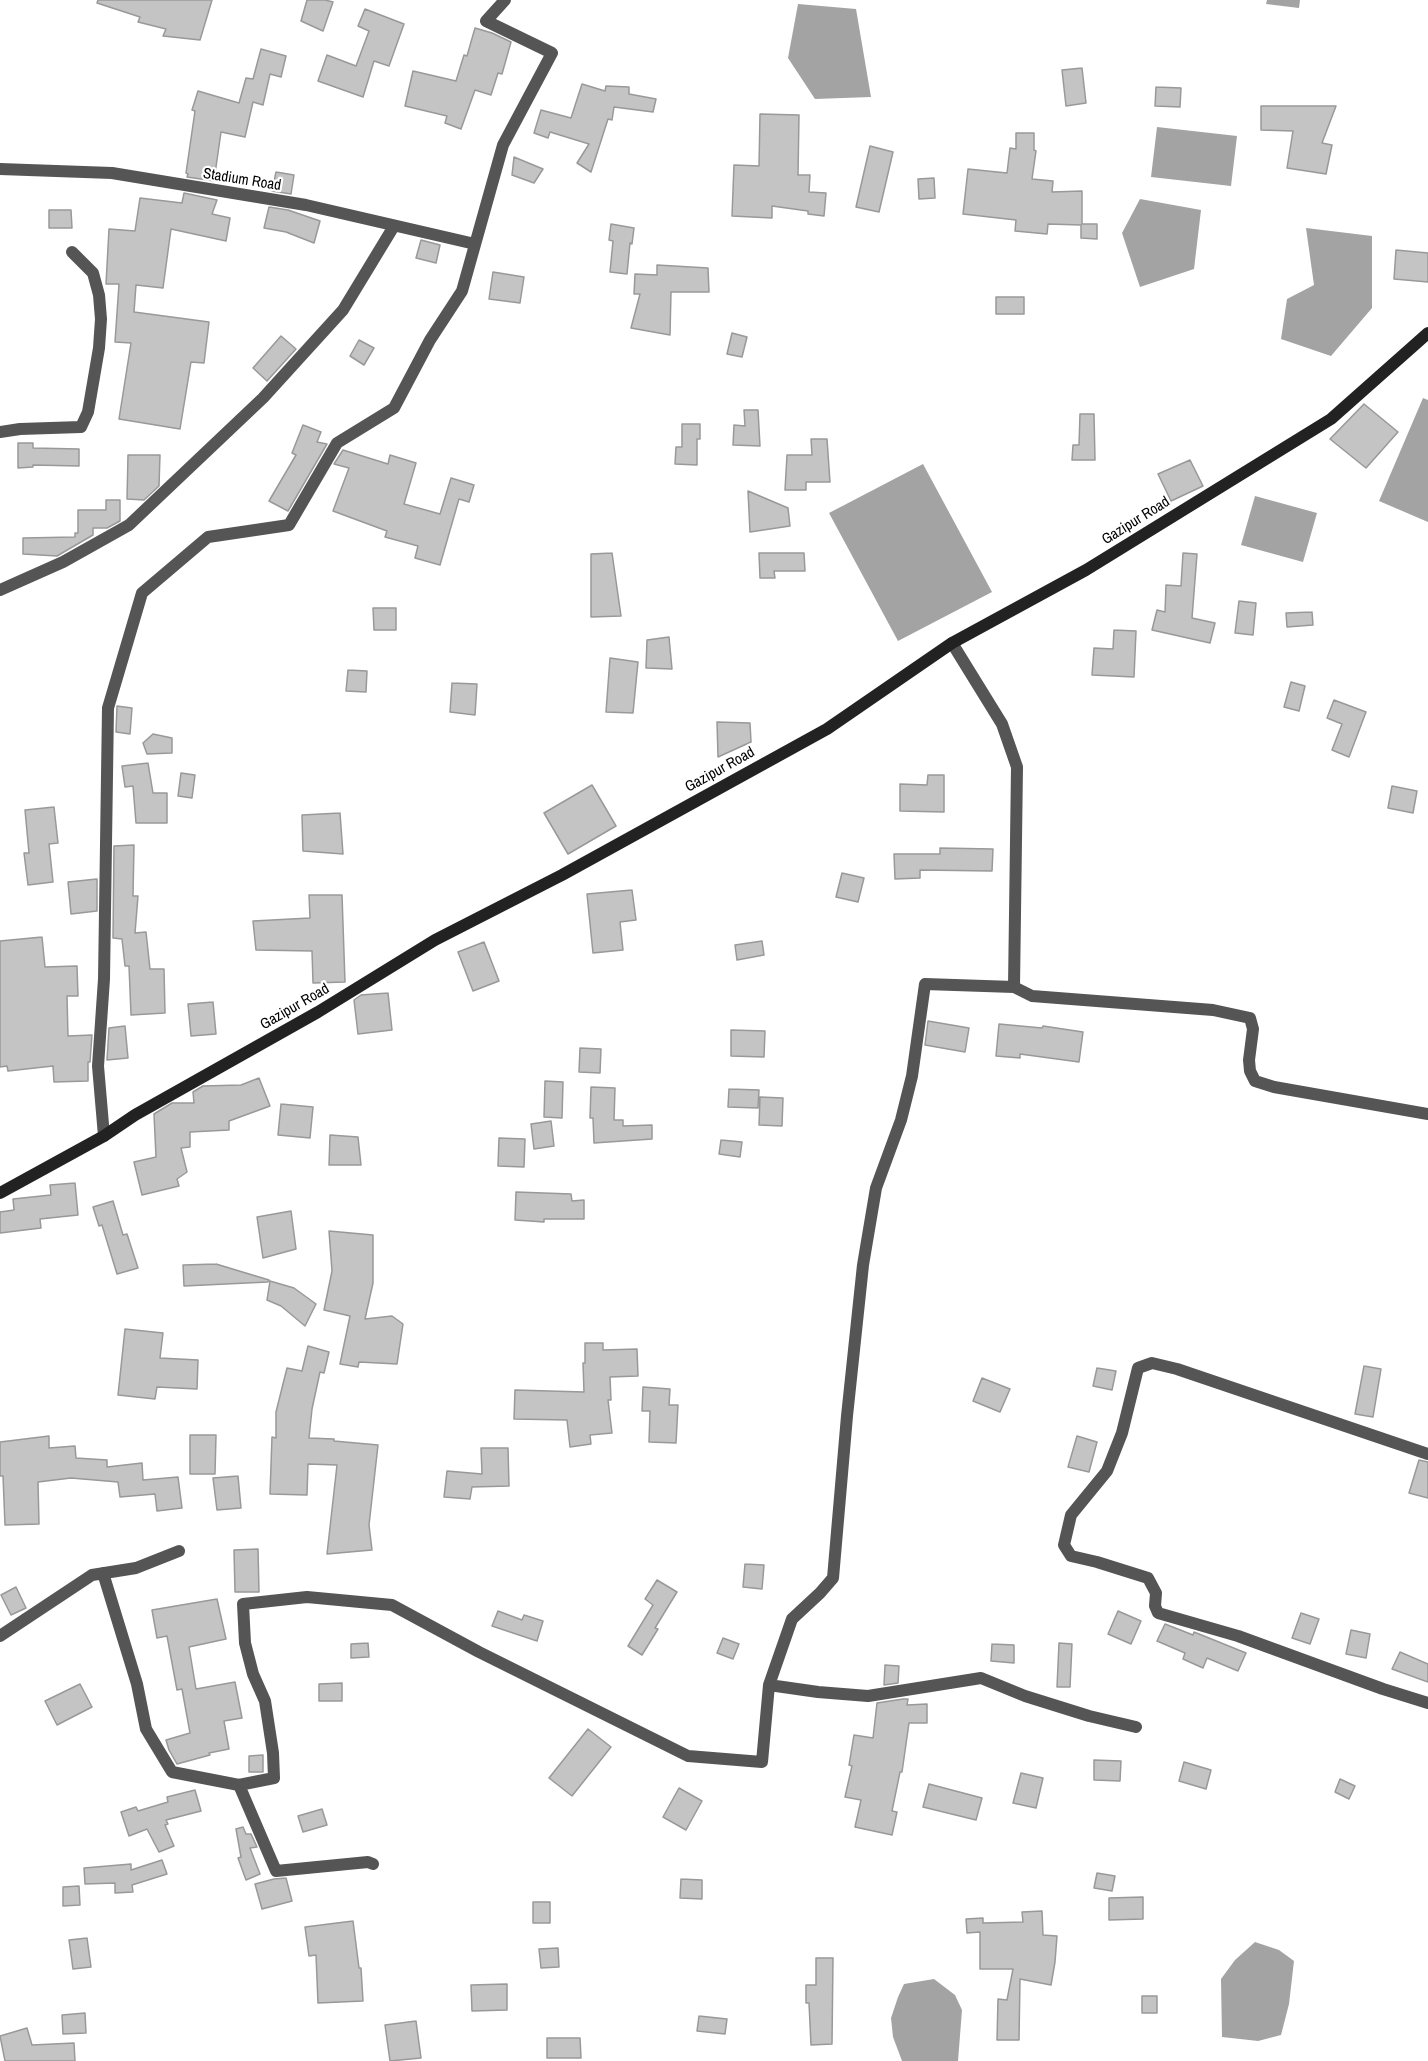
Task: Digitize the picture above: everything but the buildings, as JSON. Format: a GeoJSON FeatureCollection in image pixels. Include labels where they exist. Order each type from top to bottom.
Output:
{"type":"FeatureCollection","features":[{"type":"Feature","properties":{"kind":"street"},"geometry":{"type":"LineString","coordinates":[[104,1136],[98,1066],[104,979],[108,708],[142,593],[208,537],[289,525],[337,443],[394,408],[430,340],[462,291],[502,145],[552,52],[486,21],[505,0]]}},
{"type":"Feature","properties":{"kind":"street","name":"Stadium Road"},"geometry":{"type":"LineString","coordinates":[[0,169],[112,174],[306,205],[475,244]]}},
{"type":"Feature","properties":{"kind":"street"},"geometry":{"type":"LineString","coordinates":[[0,590],[63,562],[129,525],[263,398],[344,310],[394,226]]}},
{"type":"Feature","properties":{"kind":"street"},"geometry":{"type":"LineString","coordinates":[[0,432],[81,427],[88,412],[99,348],[101,319],[99,295],[93,273],[72,252]]}},
{"type":"Feature","properties":{"kind":"street","name":"Gazipur Road"},"geometry":{"type":"LineString","coordinates":[[0,1193],[104,1136],[135,1115],[318,1012],[435,940],[572,869],[827,729],[952,644],[1086,570],[1331,420],[1428,333]]}},
{"type":"Feature","properties":{"kind":"street"},"geometry":{"type":"LineString","coordinates":[[952,644],[1002,724],[1017,767],[1014,987]]}},
{"type":"Feature","properties":{"kind":"street"},"geometry":{"type":"LineString","coordinates":[[103,1573],[137,1684],[146,1729],[172,1772],[239,1785],[274,1778],[265,1701],[253,1674],[245,1643],[243,1604],[306,1597],[392,1605],[489,1657],[688,1756],[762,1762],[769,1685],[792,1619],[833,1578],[862,1265],[876,1188],[901,1120],[912,1076],[925,984],[1014,987],[1032,996],[1213,1010],[1250,1018],[1253,1029],[1249,1060],[1250,1071],[1255,1081],[1274,1087],[1428,1114]]}},
{"type":"Feature","properties":{"kind":"street"},"geometry":{"type":"LineString","coordinates":[[1428,1454],[1152,1363],[1138,1368],[1122,1433],[1107,1471],[1071,1515],[1064,1545],[1071,1556],[1148,1578],[1156,1593],[1155,1606],[1158,1613],[1238,1636],[1428,1703]]}},
{"type":"Feature","properties":{"kind":"street"},"geometry":{"type":"LineString","coordinates":[[0,1636],[44,1609],[92,1575],[136,1568],[179,1551]]}},
{"type":"Feature","properties":{"kind":"street"},"geometry":{"type":"LineString","coordinates":[[769,1685],[868,1696],[981,1678],[1025,1696],[1089,1716],[1136,1727]]}},
{"type":"Feature","properties":{"kind":"street"},"geometry":{"type":"LineString","coordinates":[[239,1785],[276,1871],[368,1862],[373,1864]]}},
{"type":"Feature","properties":{"kind":"shaded area"},"geometry":{"type":"Polygon","coordinates":[[[1267,0],[1300,0],[1299,8],[1266,4],[1267,0]]]}},
{"type":"Feature","properties":{"kind":"shaded area"},"geometry":{"type":"Polygon","coordinates":[[[798,4],[856,9],[871,97],[815,99],[788,58],[798,4]]]}},
{"type":"Feature","properties":{"kind":"shaded area"},"geometry":{"type":"Polygon","coordinates":[[[1157,127],[1237,136],[1231,186],[1151,177],[1157,127]]]}},
{"type":"Feature","properties":{"kind":"shaded area"},"geometry":{"type":"Polygon","coordinates":[[[1140,199],[1201,210],[1194,269],[1140,287],[1122,233],[1140,199]]]}},
{"type":"Feature","properties":{"kind":"shaded area"},"geometry":{"type":"Polygon","coordinates":[[[1306,228],[1372,236],[1372,308],[1331,356],[1281,339],[1287,299],[1314,285],[1306,228]]]}},
{"type":"Feature","properties":{"kind":"shaded area"},"geometry":{"type":"Polygon","coordinates":[[[1423,398],[1428,400],[1428,522],[1379,501],[1423,398]]]}},
{"type":"Feature","properties":{"kind":"shaded area"},"geometry":{"type":"Polygon","coordinates":[[[923,464],[992,592],[898,641],[829,513],[923,464]]]}},
{"type":"Feature","properties":{"kind":"shaded area"},"geometry":{"type":"Polygon","coordinates":[[[1255,496],[1317,513],[1303,562],[1241,545],[1255,496]]]}},
{"type":"Feature","properties":{"kind":"shaded area"},"geometry":{"type":"Polygon","coordinates":[[[1255,1942],[1279,1950],[1294,1961],[1289,2004],[1281,2035],[1258,2041],[1222,2037],[1221,1979],[1235,1960],[1255,1942]]]}},
{"type":"Feature","properties":{"kind":"shaded area"},"geometry":{"type":"Polygon","coordinates":[[[934,1979],[955,1995],[962,2010],[958,2061],[902,2061],[893,2037],[891,2018],[898,1997],[904,1984],[934,1979]]]}}]}
